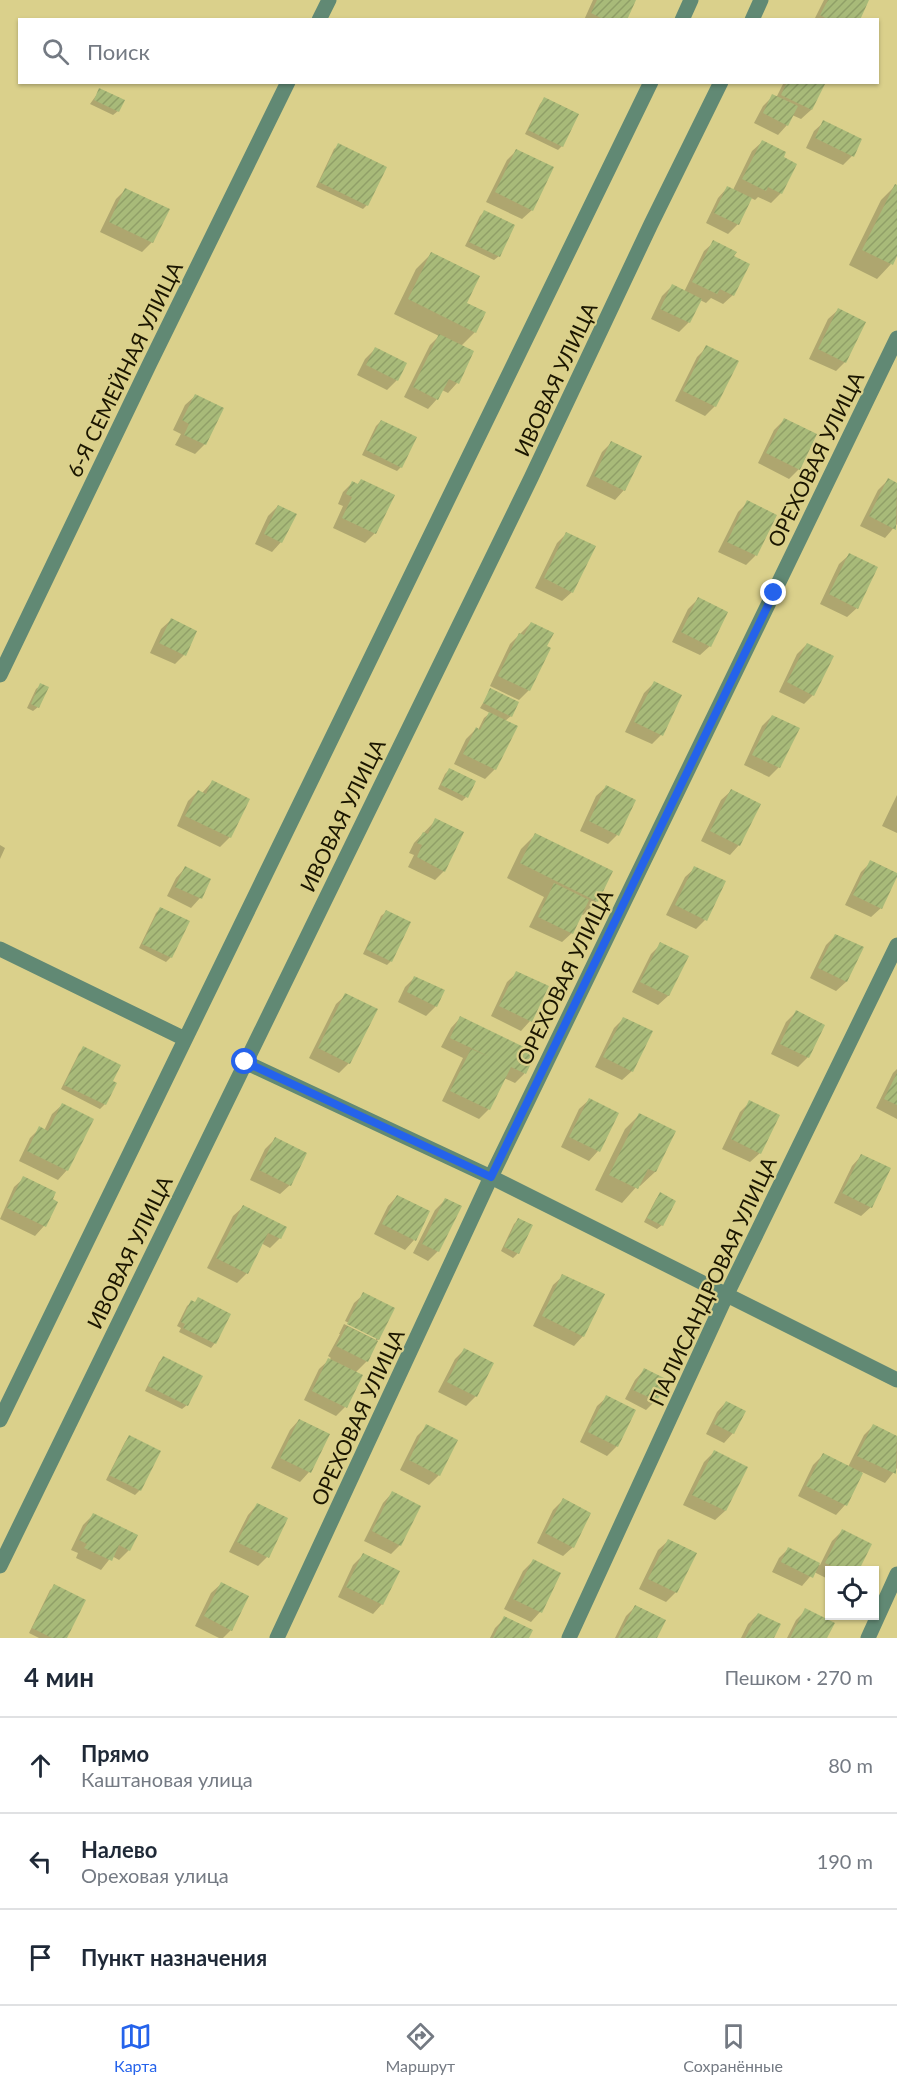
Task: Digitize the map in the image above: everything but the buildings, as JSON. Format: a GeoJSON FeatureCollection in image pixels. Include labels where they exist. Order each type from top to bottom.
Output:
{"type":"FeatureCollection","features":[{"type":"Feature","properties":{"kind":"street"},"geometry":{"type":"LineString","coordinates":[[320,18],[329,0]]}},
{"type":"Feature","properties":{"kind":"street"},"geometry":{"type":"LineString","coordinates":[[683,18],[691,0]]}},
{"type":"Feature","properties":{"kind":"street"},"geometry":{"type":"LineString","coordinates":[[753,18],[761,0]]}},
{"type":"Feature","properties":{"kind":"street","name":"6-Я СЕМЕЙНАЯ УЛИЦА"},"geometry":{"type":"LineString","coordinates":[[0,675],[144,374],[287,84]]}},
{"type":"Feature","properties":{"kind":"street","name":"ИВОВАЯ УЛИЦА"},"geometry":{"type":"LineString","coordinates":[[0,1420],[650,84]]}},
{"type":"Feature","properties":{"kind":"street","name":"ИВОВАЯ УЛИЦА"},"geometry":{"type":"LineString","coordinates":[[0,1566],[531,478],[720,84]]}},
{"type":"Feature","properties":{"kind":"street","name":"ОРЕХОВАЯ УЛИЦА"},"geometry":{"type":"LineString","coordinates":[[277,1638],[491,1177],[897,338]]}},
{"type":"Feature","properties":{"kind":"street","name":"ПАЛИСАНДРОВАЯ УЛИЦА"},"geometry":{"type":"LineString","coordinates":[[569,1638],[727,1294],[897,945]]}},
{"type":"Feature","properties":{"kind":"street"},"geometry":{"type":"LineString","coordinates":[[0,949],[185,1039]]}},
{"type":"Feature","properties":{"kind":"street"},"geometry":{"type":"LineString","coordinates":[[245,1062],[491,1177],[897,1380]]}},
{"type":"Feature","properties":{"kind":"street"},"geometry":{"type":"LineString","coordinates":[[868,1638],[897,1575]]}},
{"type":"Feature","properties":{"kind":"route"},"geometry":{"type":"LineString","coordinates":[[245,1062],[491,1177],[774,593]]}}]}
